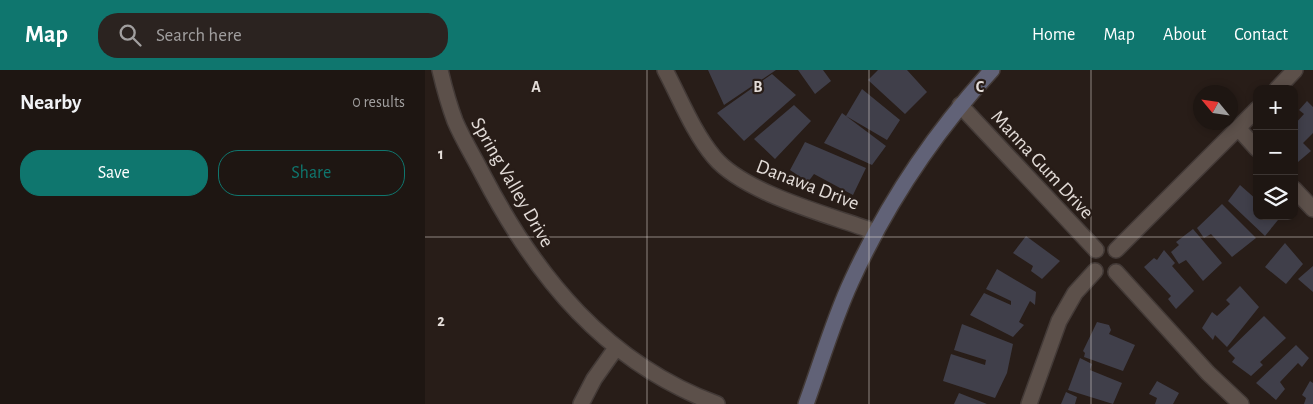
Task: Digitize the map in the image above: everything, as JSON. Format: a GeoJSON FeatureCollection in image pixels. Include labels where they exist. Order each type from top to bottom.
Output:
{"type":"FeatureCollection","features":[{"type":"Feature","properties":{"kind":"street","name":"Spring Valley Drive"},"geometry":{"type":"LineString","coordinates":[[440,70],[455,122],[524,246],[567,300],[616,348],[664,380],[717,404]]}},
{"type":"Feature","properties":{"kind":"street","name":"Danawa Drive"},"geometry":{"type":"LineString","coordinates":[[665,70],[706,146],[725,168],[751,186],[876,232]]}},
{"type":"Feature","properties":{"kind":"street"},"geometry":{"type":"LineString","coordinates":[[806,404],[843,302],[876,232],[904,182],[960,104],[992,70]]}},
{"type":"Feature","properties":{"kind":"street"},"geometry":{"type":"LineString","coordinates":[[1281,85],[1295,70]]}},
{"type":"Feature","properties":{"kind":"street","name":"Manna Gum Drive"},"geometry":{"type":"LineString","coordinates":[[960,104],[1096,250]]}},
{"type":"Feature","properties":{"kind":"street"},"geometry":{"type":"LineString","coordinates":[[1238,127],[1253,113]]}},
{"type":"Feature","properties":{"kind":"street"},"geometry":{"type":"LineString","coordinates":[[1238,129],[1253,145]]}},
{"type":"Feature","properties":{"kind":"street"},"geometry":{"type":"LineString","coordinates":[[1116,250],[1235,130]]}},
{"type":"Feature","properties":{"kind":"street"},"geometry":{"type":"LineString","coordinates":[[1298,193],[1313,210]]}},
{"type":"Feature","properties":{"kind":"street"},"geometry":{"type":"LineString","coordinates":[[1106,246],[1116,250],[1120,260],[1115,272],[1104,276],[1095,271],[1092,261],[1096,250],[1106,246]]}},
{"type":"Feature","properties":{"kind":"street"},"geometry":{"type":"LineString","coordinates":[[1029,404],[1059,321],[1075,293],[1095,271]]}},
{"type":"Feature","properties":{"kind":"street"},"geometry":{"type":"LineString","coordinates":[[1115,272],[1208,373],[1241,404]]}},
{"type":"Feature","properties":{"kind":"street"},"geometry":{"type":"LineString","coordinates":[[581,404],[593,379],[616,348]]}},
{"type":"Feature","properties":{"kind":"building"},"geometry":{"type":"Polygon","coordinates":[[[708,70],[776,70],[724,105],[708,70]]]}},
{"type":"Feature","properties":{"kind":"building"},"geometry":{"type":"Polygon","coordinates":[[[798,70],[823,70],[831,81],[815,94],[798,70]]]}},
{"type":"Feature","properties":{"kind":"building"},"geometry":{"type":"Polygon","coordinates":[[[878,70],[907,70],[927,92],[905,114],[868,80],[878,70]]]}},
{"type":"Feature","properties":{"kind":"building"},"geometry":{"type":"Polygon","coordinates":[[[772,74],[796,95],[744,141],[717,113],[772,74]]]}},
{"type":"Feature","properties":{"kind":"building"},"geometry":{"type":"Polygon","coordinates":[[[862,89],[900,120],[887,140],[846,116],[862,89]]]}},
{"type":"Feature","properties":{"kind":"building"},"geometry":{"type":"Polygon","coordinates":[[[1307,101],[1313,107],[1313,133],[1303,143],[1311,151],[1298,162],[1298,121],[1304,114],[1299,110],[1307,101]]]}},
{"type":"Feature","properties":{"kind":"building"},"geometry":{"type":"Polygon","coordinates":[[[794,105],[811,121],[775,159],[754,139],[794,105]]]}},
{"type":"Feature","properties":{"kind":"building"},"geometry":{"type":"Polygon","coordinates":[[[842,113],[886,146],[872,165],[824,143],[842,113]]]}},
{"type":"Feature","properties":{"kind":"building"},"geometry":{"type":"Polygon","coordinates":[[[805,142],[866,168],[853,195],[814,174],[808,182],[790,170],[805,142]]]}},
{"type":"Feature","properties":{"kind":"building"},"geometry":{"type":"Polygon","coordinates":[[[1240,185],[1253,196],[1253,220],[1278,220],[1265,236],[1228,201],[1240,185]]]}},
{"type":"Feature","properties":{"kind":"building"},"geometry":{"type":"Polygon","coordinates":[[[1222,204],[1256,238],[1232,257],[1211,234],[1204,238],[1197,228],[1222,204]]]}},
{"type":"Feature","properties":{"kind":"building"},"geometry":{"type":"Polygon","coordinates":[[[1193,229],[1222,263],[1203,281],[1186,260],[1179,264],[1171,252],[1179,245],[1176,242],[1193,229]]]}},
{"type":"Feature","properties":{"kind":"building"},"geometry":{"type":"Polygon","coordinates":[[[1026,236],[1060,261],[1042,279],[1031,271],[1033,266],[1013,253],[1026,236]]]}},
{"type":"Feature","properties":{"kind":"building"},"geometry":{"type":"Polygon","coordinates":[[[1285,243],[1303,264],[1286,284],[1265,267],[1285,243]]]}},
{"type":"Feature","properties":{"kind":"building"},"geometry":{"type":"Polygon","coordinates":[[[1164,250],[1175,263],[1172,266],[1194,291],[1176,309],[1168,299],[1171,296],[1144,267],[1154,258],[1157,260],[1164,250]]]}},
{"type":"Feature","properties":{"kind":"building"},"geometry":{"type":"Polygon","coordinates":[[[1313,266],[1313,292],[1298,279],[1313,266]]]}},
{"type":"Feature","properties":{"kind":"building"},"geometry":{"type":"Polygon","coordinates":[[[997,269],[1036,292],[1035,305],[1030,301],[1019,322],[1024,325],[1013,337],[970,315],[984,293],[1011,305],[1011,301],[986,289],[997,269]]]}},
{"type":"Feature","properties":{"kind":"building"},"geometry":{"type":"Polygon","coordinates":[[[1240,286],[1259,307],[1227,347],[1215,335],[1213,340],[1202,328],[1212,312],[1217,316],[1230,304],[1226,300],[1240,286]]]}},
{"type":"Feature","properties":{"kind":"building"},"geometry":{"type":"Polygon","coordinates":[[[1264,316],[1286,338],[1260,362],[1263,365],[1251,376],[1232,362],[1235,358],[1228,351],[1264,316]]]}},
{"type":"Feature","properties":{"kind":"building"},"geometry":{"type":"Polygon","coordinates":[[[1097,322],[1109,325],[1111,330],[1109,334],[1135,345],[1123,371],[1084,357],[1085,353],[1083,351],[1097,322]]]}},
{"type":"Feature","properties":{"kind":"building"},"geometry":{"type":"Polygon","coordinates":[[[962,324],[1013,344],[1007,373],[995,398],[943,381],[951,354],[985,365],[986,360],[954,350],[962,324]]]}},
{"type":"Feature","properties":{"kind":"building"},"geometry":{"type":"Polygon","coordinates":[[[1296,345],[1309,358],[1302,367],[1298,363],[1280,382],[1285,389],[1276,400],[1256,383],[1296,345]]]}},
{"type":"Feature","properties":{"kind":"building"},"geometry":{"type":"Polygon","coordinates":[[[1080,358],[1092,364],[1090,370],[1122,383],[1113,404],[1068,390],[1080,358]]]}},
{"type":"Feature","properties":{"kind":"building"},"geometry":{"type":"Polygon","coordinates":[[[1157,381],[1179,393],[1173,404],[1155,404],[1157,398],[1149,394],[1157,381]]]}},
{"type":"Feature","properties":{"kind":"building"},"geometry":{"type":"Polygon","coordinates":[[[1310,381],[1313,383],[1313,404],[1304,404],[1306,398],[1302,395],[1310,381]]]}},
{"type":"Feature","properties":{"kind":"building"},"geometry":{"type":"Polygon","coordinates":[[[1066,392],[1077,397],[1075,404],[1061,404],[1066,392]]]}},
{"type":"Feature","properties":{"kind":"building"},"geometry":{"type":"Polygon","coordinates":[[[959,393],[987,404],[954,404],[959,393]]]}}]}
